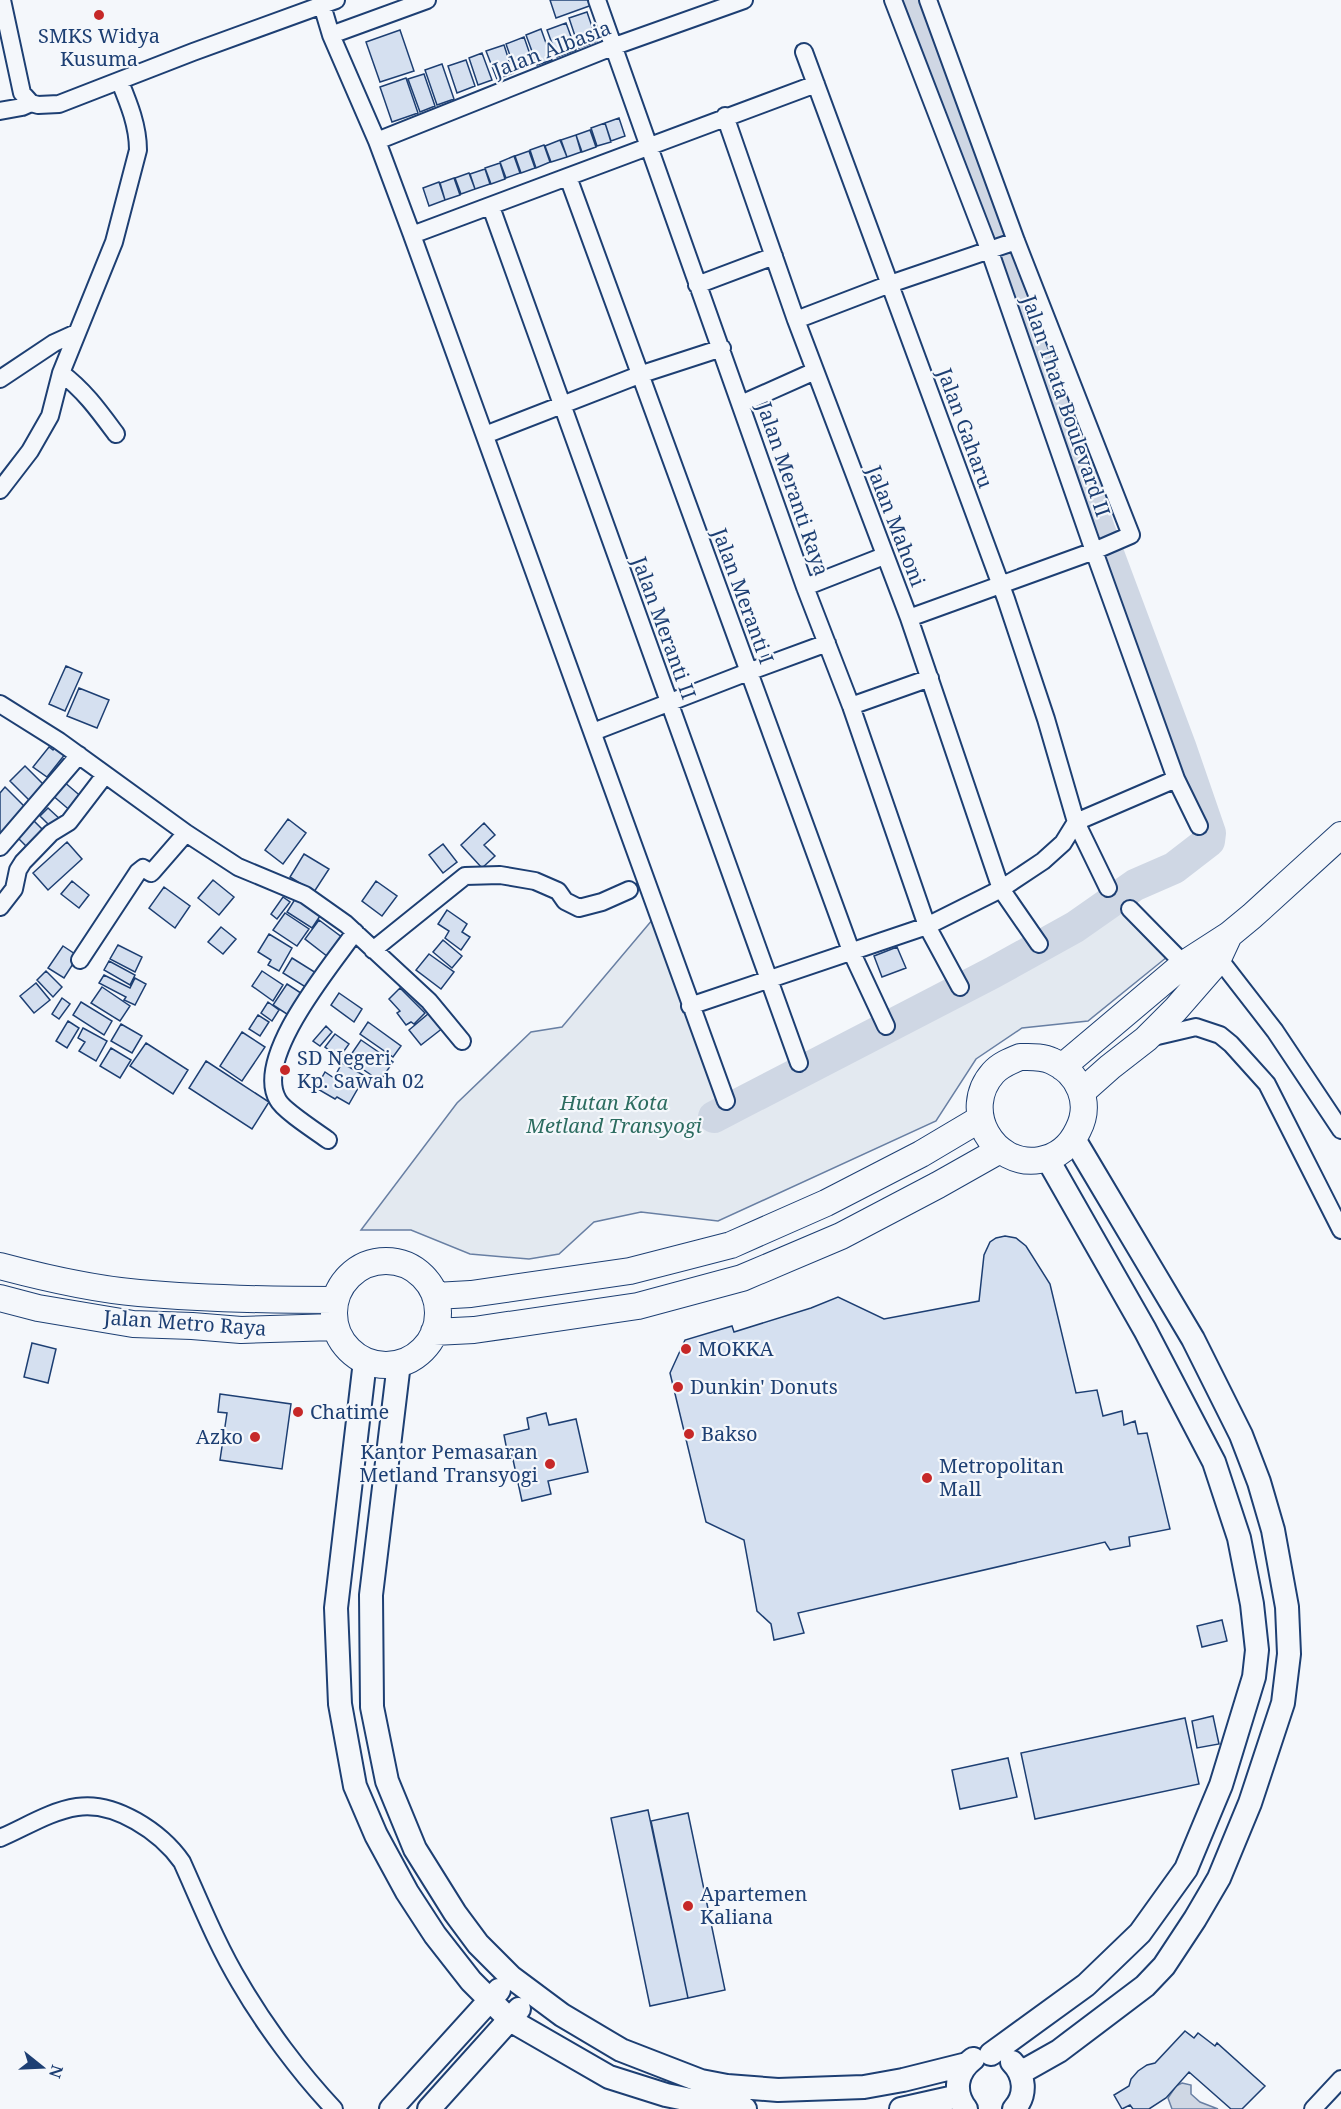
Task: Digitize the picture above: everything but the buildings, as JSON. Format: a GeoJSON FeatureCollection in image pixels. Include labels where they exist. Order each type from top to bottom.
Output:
{"type":"FeatureCollection","features":[{"type":"Feature","properties":{"kind":"main road"},"geometry":{"type":"LineString","coordinates":[[1083,1091],[1146,1039],[1176,1009],[1219,946],[1341,835]]}},
{"type":"Feature","properties":{"kind":"main road"},"geometry":{"type":"LineString","coordinates":[[1062,1067],[1184,964],[1219,946]]}},
{"type":"Feature","properties":{"kind":"main road"},"geometry":{"type":"LineString","coordinates":[[1037,1056],[1062,1067],[1072,1075],[1083,1091],[1081,1124],[1074,1139],[1062,1151],[1047,1158],[1031,1161],[1014,1158],[1000,1150],[984,1131],[980,1119],[979,1103],[984,1087],[993,1073],[1005,1063],[1037,1056]]}},
{"type":"Feature","properties":{"kind":"main road"},"geometry":{"type":"LineString","coordinates":[[435,1296],[471,1294],[630,1271],[731,1245],[826,1203],[921,1154],[980,1119]]}},
{"type":"Feature","properties":{"kind":"main road"},"geometry":{"type":"LineString","coordinates":[[434,1332],[474,1330],[638,1306],[742,1278],[841,1236],[1000,1150]]}},
{"type":"Feature","properties":{"kind":"main road"},"geometry":{"type":"LineString","coordinates":[[390,1261],[405,1264],[428,1282],[435,1296],[438,1314],[434,1332],[426,1346],[413,1357],[399,1363],[381,1365],[365,1361],[346,1347],[336,1327],[335,1300],[343,1283],[357,1269],[375,1262],[390,1261]]}},
{"type":"Feature","properties":{"kind":"main road","name":"Jalan Metro Raya"},"geometry":{"type":"LineString","coordinates":[[0,1266],[44,1278],[137,1293],[242,1299],[335,1300]]}},
{"type":"Feature","properties":{"kind":"main road","name":"Jalan Metro Raya"},"geometry":{"type":"LineString","coordinates":[[0,1298],[38,1308],[133,1324],[241,1330],[336,1327]]}},
{"type":"Feature","properties":{"kind":"street"},"geometry":{"type":"LineString","coordinates":[[2,0],[22,93],[31,103]]}},
{"type":"Feature","properties":{"kind":"street"},"geometry":{"type":"LineString","coordinates":[[331,35],[427,0]]}},
{"type":"Feature","properties":{"kind":"street","name":"Jalan Meranti Raya"},"geometry":{"type":"LineString","coordinates":[[597,0],[697,285],[722,348],[806,587],[851,706],[927,926],[960,987]]}},
{"type":"Feature","properties":{"kind":"street","name":"Jalan Albasia"},"geometry":{"type":"LineString","coordinates":[[377,141],[612,47],[744,0]]}},
{"type":"Feature","properties":{"kind":"street","name":"Jalan Thata Boulevard II"},"geometry":{"type":"LineString","coordinates":[[893,0],[1002,245],[1112,543]]}},
{"type":"Feature","properties":{"kind":"street","name":"Jalan Thata Boulevard II"},"geometry":{"type":"LineString","coordinates":[[928,0],[1002,245],[1112,543],[1176,779],[1199,826]]}},
{"type":"Feature","properties":{"kind":"street"},"geometry":{"type":"LineString","coordinates":[[0,111],[31,103],[46,106],[59,104],[329,2],[331,35],[377,141],[412,235],[726,1101]]}},
{"type":"Feature","properties":{"kind":"street","name":"Jalan Gaharu"},"geometry":{"type":"LineString","coordinates":[[804,52],[1000,584],[1046,719],[1077,822],[1108,888]]}},
{"type":"Feature","properties":{"kind":"street"},"geometry":{"type":"LineString","coordinates":[[0,490],[30,451],[47,422],[76,333],[114,242],[138,150],[135,125],[120,82]]}},
{"type":"Feature","properties":{"kind":"street"},"geometry":{"type":"LineString","coordinates":[[412,235],[491,207],[724,116],[816,84]]}},
{"type":"Feature","properties":{"kind":"street","name":"Jalan Mahoni"},"geometry":{"type":"LineString","coordinates":[[724,116],[796,320],[909,618],[1001,889],[1040,944]]}},
{"type":"Feature","properties":{"kind":"street","name":"Jalan Meranti I"},"geometry":{"type":"LineString","coordinates":[[568,177],[851,951],[886,1026]]}},
{"type":"Feature","properties":{"kind":"street","name":"Jalan Meranti II"},"geometry":{"type":"LineString","coordinates":[[491,207],[561,406],[770,979],[798,1063]]}},
{"type":"Feature","properties":{"kind":"street"},"geometry":{"type":"LineString","coordinates":[[796,320],[1002,245]]}},
{"type":"Feature","properties":{"kind":"street"},"geometry":{"type":"LineString","coordinates":[[697,285],[774,256]]}},
{"type":"Feature","properties":{"kind":"street"},"geometry":{"type":"LineString","coordinates":[[0,379],[54,343],[76,333]]}},
{"type":"Feature","properties":{"kind":"street"},"geometry":{"type":"LineString","coordinates":[[485,435],[639,375],[722,348]]}},
{"type":"Feature","properties":{"kind":"street"},"geometry":{"type":"LineString","coordinates":[[741,404],[815,371]]}},
{"type":"Feature","properties":{"kind":"street"},"geometry":{"type":"LineString","coordinates":[[61,374],[90,398],[116,434]]}},
{"type":"Feature","properties":{"kind":"street"},"geometry":{"type":"LineString","coordinates":[[909,618],[1112,543]]}},
{"type":"Feature","properties":{"kind":"street"},"geometry":{"type":"LineString","coordinates":[[806,587],[884,556]]}},
{"type":"Feature","properties":{"kind":"street"},"geometry":{"type":"LineString","coordinates":[[593,732],[827,643]]}},
{"type":"Feature","properties":{"kind":"street"},"geometry":{"type":"LineString","coordinates":[[851,706],[930,678]]}},
{"type":"Feature","properties":{"kind":"street"},"geometry":{"type":"LineString","coordinates":[[0,704],[80,755],[186,833],[238,867],[305,895],[355,932],[429,1001],[462,1041]]}},
{"type":"Feature","properties":{"kind":"street"},"geometry":{"type":"LineString","coordinates":[[0,847],[80,755]]}},
{"type":"Feature","properties":{"kind":"street"},"geometry":{"type":"LineString","coordinates":[[0,907],[14,889],[18,870],[23,862],[51,833],[69,822],[105,775]]}},
{"type":"Feature","properties":{"kind":"street"},"geometry":{"type":"LineString","coordinates":[[690,1006],[927,926],[1001,889],[1042,861],[1063,843],[1077,822],[1176,779]]}},
{"type":"Feature","properties":{"kind":"street"},"geometry":{"type":"LineString","coordinates":[[80,960],[138,872],[143,868],[153,872],[186,833]]}},
{"type":"Feature","properties":{"kind":"street"},"geometry":{"type":"LineString","coordinates":[[373,950],[465,876],[501,874],[535,881],[558,891],[565,901],[579,908],[602,902],[629,890]]}},
{"type":"Feature","properties":{"kind":"street"},"geometry":{"type":"LineString","coordinates":[[1130,909],[1184,964]]}},
{"type":"Feature","properties":{"kind":"street"},"geometry":{"type":"LineString","coordinates":[[328,1140],[278,1102],[273,1076],[276,1060],[288,1028],[355,932]]}},
{"type":"Feature","properties":{"kind":"street"},"geometry":{"type":"LineString","coordinates":[[1219,946],[1341,1130]]}},
{"type":"Feature","properties":{"kind":"street"},"geometry":{"type":"LineString","coordinates":[[1146,1039],[1196,1027],[1220,1035],[1231,1044],[1267,1084],[1341,1230]]}},
{"type":"Feature","properties":{"kind":"street"},"geometry":{"type":"LineString","coordinates":[[1020,2073],[1059,2051],[1145,1986],[1164,1966],[1189,1929],[1219,1878],[1250,1803],[1283,1703],[1289,1654],[1287,1607],[1273,1530],[1259,1482],[1241,1435],[1193,1339],[1074,1139]]}},
{"type":"Feature","properties":{"kind":"street"},"geometry":{"type":"LineString","coordinates":[[991,2054],[1086,1985],[1140,1933],[1186,1869],[1221,1785],[1254,1677],[1257,1650],[1252,1604],[1239,1538],[1214,1462],[1145,1330],[1047,1158]]}},
{"type":"Feature","properties":{"kind":"street"},"geometry":{"type":"LineString","coordinates":[[365,1361],[336,1608],[340,1704],[355,1786],[376,1835],[407,1892],[435,1935],[490,2001],[510,2020],[609,2077],[666,2095],[745,2109]]}},
{"type":"Feature","properties":{"kind":"street"},"geometry":{"type":"LineString","coordinates":[[399,1363],[371,1595],[372,1707],[387,1781],[415,1849],[455,1913],[478,1944],[510,1977],[562,2015],[621,2050],[691,2078],[727,2086],[778,2090],[864,2088],[967,2064],[982,2055],[991,2054],[1008,2059],[1020,2073],[1022,2091],[1016,2108]]}},
{"type":"Feature","properties":{"kind":"street"},"geometry":{"type":"LineString","coordinates":[[0,1838],[58,1812],[78,1807],[99,1807],[146,1826],[172,1848],[182,1862],[239,1983],[278,2039],[334,2109]]}},
{"type":"Feature","properties":{"kind":"street"},"geometry":{"type":"LineString","coordinates":[[391,2109],[510,1977]]}},
{"type":"Feature","properties":{"kind":"street"},"geometry":{"type":"LineString","coordinates":[[429,2109],[510,2020],[530,1993]]}},
{"type":"Feature","properties":{"kind":"street"},"geometry":{"type":"LineString","coordinates":[[901,2109],[962,2102],[958,2079],[967,2064]]}},
{"type":"Feature","properties":{"kind":"street"},"geometry":{"type":"LineString","coordinates":[[1313,2109],[1341,2079]]}},
{"type":"Feature","properties":{"kind":"green space","name":"Hutan Kota Metland Transyogi"},"geometry":{"type":"Polygon","coordinates":[[[1118,902],[1167,957],[1088,1021],[1022,1028],[976,1059],[936,1121],[718,1221],[641,1212],[594,1222],[559,1254],[529,1259],[470,1254],[411,1230],[361,1230],[457,1103],[531,1032],[562,1027],[653,919],[726,1126],[1118,902]]]}},
{"type":"Feature","properties":{"kind":"shaded area"},"geometry":{"type":"Polygon","coordinates":[[[1182,2083],[1191,2085],[1191,2094],[1200,2102],[1218,2109],[1172,2109],[1168,2098],[1176,2086],[1182,2083]]]}},
{"type":"Feature","properties":{"kind":"waterway"},"geometry":{"type":"LineString","coordinates":[[714,1117],[992,973],[1075,927],[1135,885],[1174,868],[1209,841],[1210,833],[1180,746],[1099,529],[997,232],[909,0]]}},
{"type":"Feature","properties":{"kind":"place","name":"SMKS Widya Kusuma"},"geometry":{"type":"Point","coordinates":[99,15]}},
{"type":"Feature","properties":{"kind":"place","name":"SD Negeri Kp. Sawah 02"},"geometry":{"type":"Point","coordinates":[285,1070]}},
{"type":"Feature","properties":{"kind":"place","name":"MOKKA"},"geometry":{"type":"Point","coordinates":[686,1349]}},
{"type":"Feature","properties":{"kind":"place","name":"Dunkin' Donuts"},"geometry":{"type":"Point","coordinates":[678,1387]}},
{"type":"Feature","properties":{"kind":"place","name":"Chatime"},"geometry":{"type":"Point","coordinates":[298,1412]}},
{"type":"Feature","properties":{"kind":"place","name":"Bakso"},"geometry":{"type":"Point","coordinates":[689,1434]}},
{"type":"Feature","properties":{"kind":"place","name":"Azko"},"geometry":{"type":"Point","coordinates":[255,1437]}},
{"type":"Feature","properties":{"kind":"place","name":"Kantor Pemasaran Metland Transyogi"},"geometry":{"type":"Point","coordinates":[550,1464]}},
{"type":"Feature","properties":{"kind":"place","name":"Metropolitan Mall"},"geometry":{"type":"Point","coordinates":[927,1478]}},
{"type":"Feature","properties":{"kind":"place","name":"Apartemen Kaliana"},"geometry":{"type":"Point","coordinates":[688,1906]}}]}
